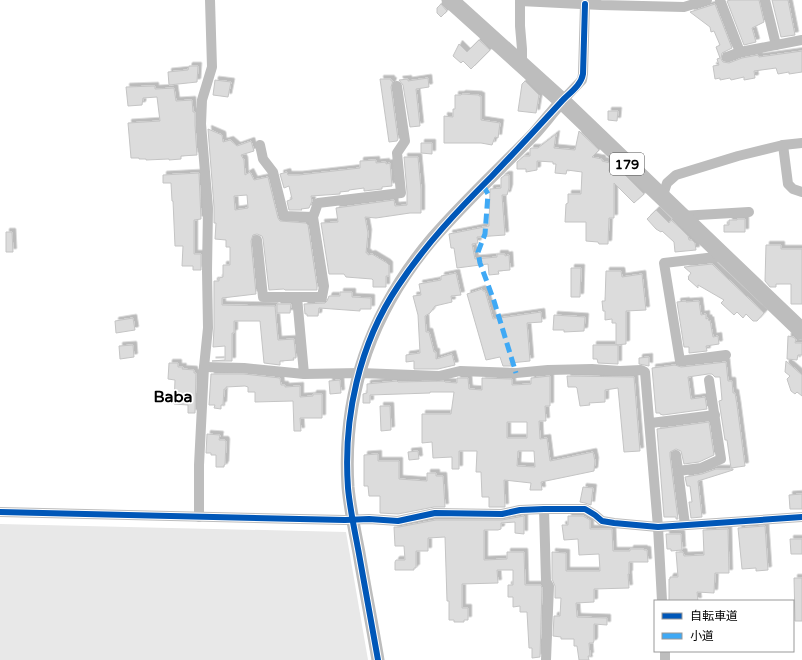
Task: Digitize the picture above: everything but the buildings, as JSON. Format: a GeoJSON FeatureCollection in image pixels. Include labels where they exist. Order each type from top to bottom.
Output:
{"type":"FeatureCollection","features":[{"type":"Feature","properties":{"kind":"highway","name":"179"},"geometry":{"type":"LineString","coordinates":[[450,0],[562,101],[802,331]]}},
{"type":"Feature","properties":{"kind":"street"},"geometry":{"type":"LineString","coordinates":[[199,517],[199,465],[204,367],[208,328],[208,208],[201,124],[202,100],[212,67],[210,0]]}},
{"type":"Feature","properties":{"kind":"street"},"geometry":{"type":"LineString","coordinates":[[522,65],[520,0],[585,4],[684,7],[708,0]]}},
{"type":"Feature","properties":{"kind":"street"},"geometry":{"type":"LineString","coordinates":[[720,0],[740,52]]}},
{"type":"Feature","properties":{"kind":"street"},"geometry":{"type":"LineString","coordinates":[[765,0],[776,45]]}},
{"type":"Feature","properties":{"kind":"street"},"geometry":{"type":"LineString","coordinates":[[378,660],[348,489],[347,455],[352,402],[367,348],[381,316],[398,286],[433,238],[533,134],[582,80],[585,4]]}},
{"type":"Feature","properties":{"kind":"street"},"geometry":{"type":"LineString","coordinates":[[727,57],[740,52],[802,40]]}},
{"type":"Feature","properties":{"kind":"street"},"geometry":{"type":"LineString","coordinates":[[257,240],[263,297],[322,297],[324,286],[313,217],[318,203],[401,193],[397,153],[405,141],[397,86]]}},
{"type":"Feature","properties":{"kind":"street"},"geometry":{"type":"LineString","coordinates":[[662,198],[667,183],[676,175],[783,144],[802,143]]}},
{"type":"Feature","properties":{"kind":"street"},"geometry":{"type":"LineString","coordinates":[[783,144],[788,184],[793,189],[802,192]]}},
{"type":"Feature","properties":{"kind":"street"},"geometry":{"type":"LineString","coordinates":[[260,145],[263,159],[273,172],[284,216],[313,217]]}},
{"type":"Feature","properties":{"kind":"street"},"geometry":{"type":"LineString","coordinates":[[681,216],[749,212]]}},
{"type":"Feature","properties":{"kind":"street"},"geometry":{"type":"LineString","coordinates":[[724,256],[664,263],[680,361],[726,355]]}},
{"type":"Feature","properties":{"kind":"street"},"geometry":{"type":"LineString","coordinates":[[297,297],[304,374]]}},
{"type":"Feature","properties":{"kind":"street"},"geometry":{"type":"LineString","coordinates":[[204,367],[244,368],[304,374],[360,373],[439,376],[466,371],[516,374],[548,370],[585,369],[620,371],[641,370],[645,372],[658,526],[662,600]]}},
{"type":"Feature","properties":{"kind":"street"},"geometry":{"type":"LineString","coordinates":[[678,471],[701,468],[721,459],[709,380]]}},
{"type":"Feature","properties":{"kind":"street"},"geometry":{"type":"LineString","coordinates":[[650,423],[715,415]]}},
{"type":"Feature","properties":{"kind":"street"},"geometry":{"type":"LineString","coordinates":[[676,455],[685,525]]}},
{"type":"Feature","properties":{"kind":"street"},"geometry":{"type":"LineString","coordinates":[[544,509],[546,581],[549,586],[546,660]]}},
{"type":"Feature","properties":{"kind":"street"},"geometry":{"type":"LineString","coordinates":[[0,512],[398,521],[435,513],[502,514],[520,510],[585,509],[595,514],[602,521],[614,524],[658,526],[802,517]]}},
{"type":"Feature","properties":{"kind":"shaded area"},"geometry":{"type":"Polygon","coordinates":[[[0,524],[346,532],[368,660],[0,660],[0,524]]]}},
{"type":"Feature","properties":{"kind":"marked path"},"geometry":{"type":"LineString","coordinates":[[483,185],[488,194],[485,234],[478,252],[480,263],[494,301],[516,373]]}},
{"type":"Feature","properties":{"kind":"cycle path"},"geometry":{"type":"LineString","coordinates":[[378,660],[351,513],[348,488],[348,435],[356,382],[373,332],[384,308],[419,256],[454,215],[580,82],[583,74],[585,4]]}},
{"type":"Feature","properties":{"kind":"cycle path"},"geometry":{"type":"LineString","coordinates":[[0,512],[345,520],[369,519],[398,521],[435,513],[502,514],[520,510],[585,509],[602,521],[658,527],[802,517]]}},
{"type":"Feature","properties":{"kind":"district","name":"Baba"},"geometry":{"type":"Point","coordinates":[173,396]}}]}
